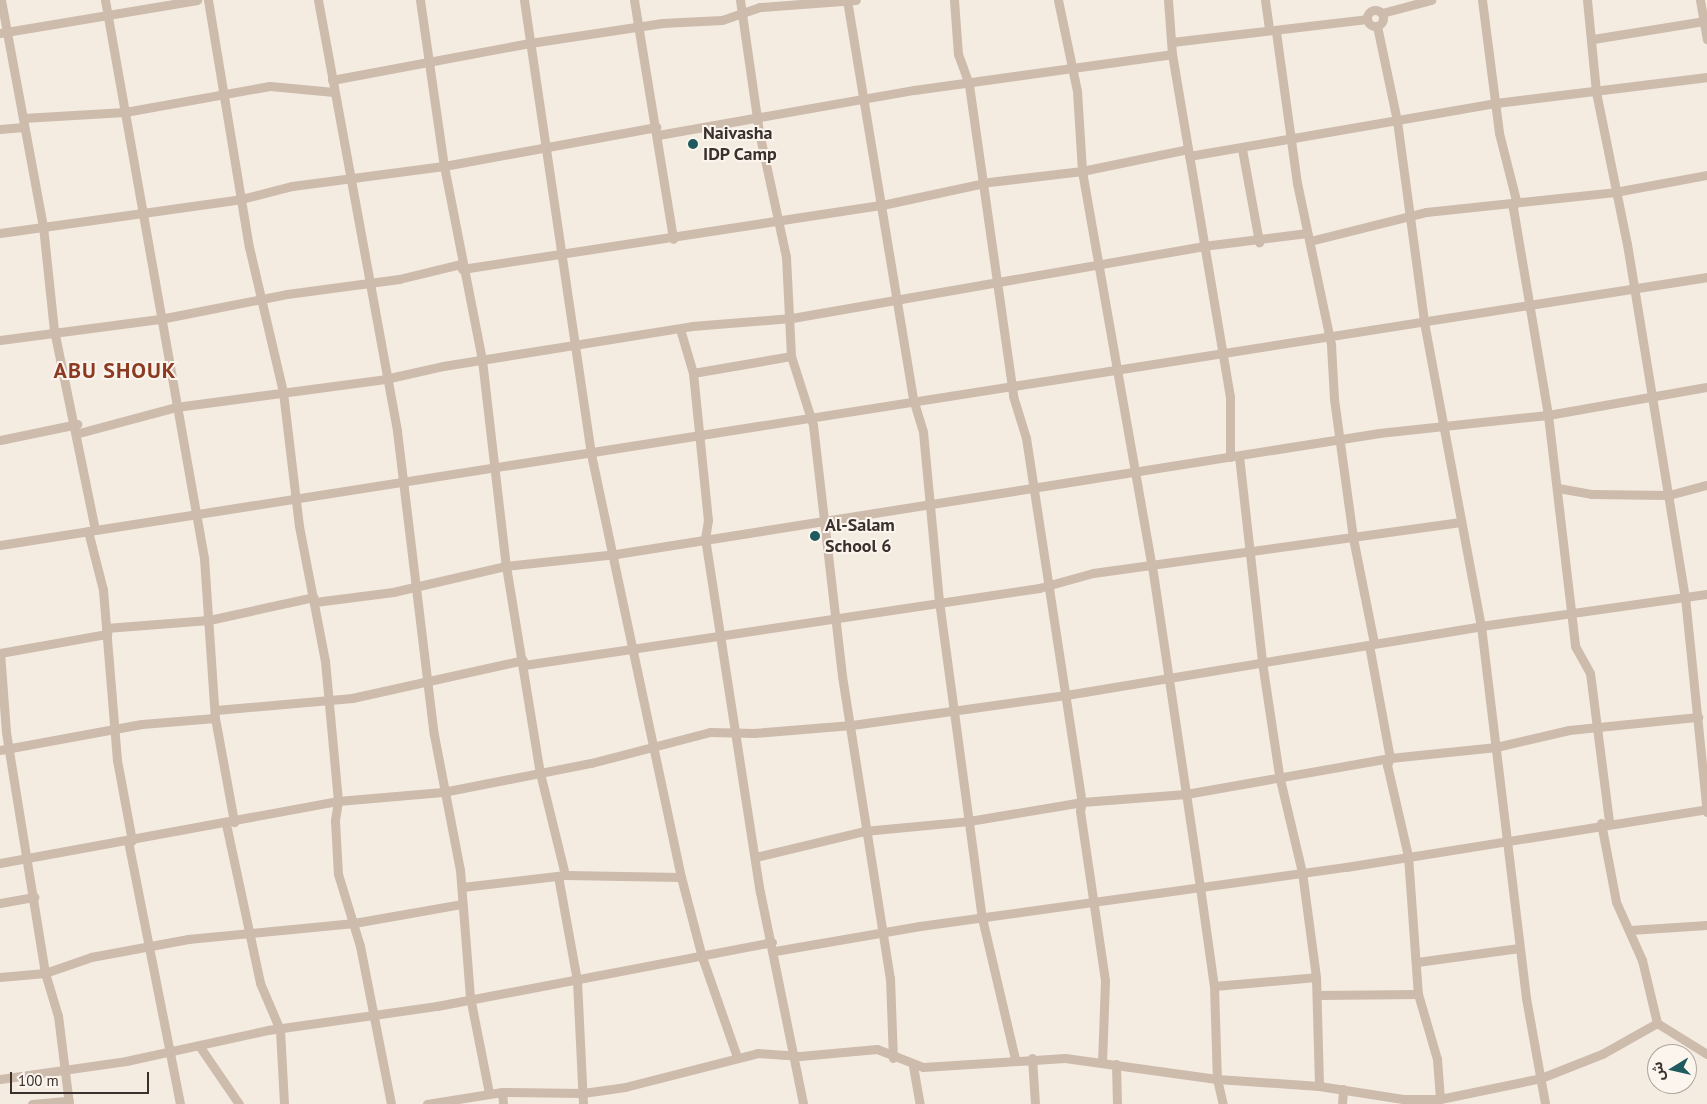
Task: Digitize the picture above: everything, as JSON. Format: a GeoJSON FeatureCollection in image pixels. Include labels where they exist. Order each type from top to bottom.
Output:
{"type":"FeatureCollection","features":[{"type":"Feature","properties":{"kind":"street"},"geometry":{"type":"LineString","coordinates":[[1,0],[3,32],[43,226],[54,330],[78,429],[92,531],[103,590],[116,729],[116,760],[148,947],[171,1049],[180,1104]]}},
{"type":"Feature","properties":{"kind":"street"},"geometry":{"type":"LineString","coordinates":[[105,0],[196,514],[209,620],[215,714],[230,823],[260,983],[280,1030],[284,1104]]}},
{"type":"Feature","properties":{"kind":"street"},"geometry":{"type":"LineString","coordinates":[[3,32],[106,13],[197,0]]}},
{"type":"Feature","properties":{"kind":"street"},"geometry":{"type":"LineString","coordinates":[[208,0],[241,200],[260,299],[283,392],[297,498],[314,599],[328,699],[338,801],[336,858],[354,923],[371,1014],[391,1104]]}},
{"type":"Feature","properties":{"kind":"street"},"geometry":{"type":"LineString","coordinates":[[318,0],[348,180],[369,284],[404,481],[427,682],[444,792],[462,887],[470,998],[489,1093]]}},
{"type":"Feature","properties":{"kind":"street"},"geometry":{"type":"LineString","coordinates":[[420,0],[428,62],[461,267],[482,360],[506,566],[540,773],[562,876],[577,981],[583,1104]]}},
{"type":"Feature","properties":{"kind":"street"},"geometry":{"type":"LineString","coordinates":[[524,0],[560,254],[578,348],[591,454],[616,554],[632,647],[681,877],[702,957],[737,1057]]}},
{"type":"Feature","properties":{"kind":"street"},"geometry":{"type":"LineString","coordinates":[[634,0],[657,131],[673,239]]}},
{"type":"Feature","properties":{"kind":"street"},"geometry":{"type":"LineString","coordinates":[[740,0],[740,16],[780,219],[792,318],[791,356],[806,415],[813,425],[825,522],[834,620],[852,725],[864,831],[883,933],[893,1058]]}},
{"type":"Feature","properties":{"kind":"street"},"geometry":{"type":"LineString","coordinates":[[954,0],[958,54],[969,85],[982,184],[1082,802],[1080,811],[1095,902],[1105,981],[1102,1061]]}},
{"type":"Feature","properties":{"kind":"street"},"geometry":{"type":"LineString","coordinates":[[1058,0],[1071,72],[1082,171],[1152,566],[1200,887],[1214,986],[1217,1079],[1223,1104]]}},
{"type":"Feature","properties":{"kind":"street"},"geometry":{"type":"LineString","coordinates":[[1168,0],[1172,54],[1231,412],[1234,456],[1250,550],[1262,662],[1279,775],[1302,872],[1316,977],[1319,1086]]}},
{"type":"Feature","properties":{"kind":"street"},"geometry":{"type":"LineString","coordinates":[[1265,0],[1308,237],[1329,339],[1339,440],[1347,474],[1352,538],[1372,644],[1390,758],[1387,765],[1408,856],[1418,994],[1437,1059],[1445,1100]]}},
{"type":"Feature","properties":{"kind":"street"},"geometry":{"type":"LineString","coordinates":[[1377,26],[1383,20],[1379,11],[1378,0]]}},
{"type":"Feature","properties":{"kind":"street"},"geometry":{"type":"LineString","coordinates":[[1172,42],[1367,19],[1379,11],[1430,0]]}},
{"type":"Feature","properties":{"kind":"street"},"geometry":{"type":"LineString","coordinates":[[1482,0],[1496,103],[1516,200],[1528,303],[1548,415],[1575,646],[1590,673],[1598,727],[1605,823],[1616,902],[1630,930],[1658,1024],[1707,1054]]}},
{"type":"Feature","properties":{"kind":"street"},"geometry":{"type":"LineString","coordinates":[[0,1078],[171,1049],[200,1047],[280,1030],[577,981],[702,957],[1200,887],[1507,841],[1605,823],[1707,810],[1702,712],[1685,597],[1633,289],[1596,92],[1593,39],[1587,0]]}},
{"type":"Feature","properties":{"kind":"street"},"geometry":{"type":"LineString","coordinates":[[332,80],[530,43],[638,27],[740,16],[760,7],[850,1],[863,98],[913,399],[920,411],[932,502],[939,601],[982,918],[1015,1059]]}},
{"type":"Feature","properties":{"kind":"street"},"geometry":{"type":"LineString","coordinates":[[1703,5],[1707,39]]}},
{"type":"Feature","properties":{"kind":"street"},"geometry":{"type":"LineString","coordinates":[[1367,19],[1377,26],[1397,121],[1407,216],[1424,322],[1481,626],[1519,948],[1545,1104]]}},
{"type":"Feature","properties":{"kind":"street"},"geometry":{"type":"LineString","coordinates":[[1593,39],[1704,21]]}},
{"type":"Feature","properties":{"kind":"street"},"geometry":{"type":"LineString","coordinates":[[0,234],[43,226],[241,200],[292,186],[444,166],[863,98],[1071,72],[1172,54]]}},
{"type":"Feature","properties":{"kind":"street"},"geometry":{"type":"LineString","coordinates":[[0,340],[54,330],[160,319],[260,299],[369,284],[461,267],[673,239],[780,219],[882,206],[982,184],[1082,171],[1189,153],[1242,149],[1496,103],[1707,77]]}},
{"type":"Feature","properties":{"kind":"street"},"geometry":{"type":"LineString","coordinates":[[0,129],[22,123],[125,112],[270,86],[334,92]]}},
{"type":"Feature","properties":{"kind":"street"},"geometry":{"type":"LineString","coordinates":[[1242,149],[1259,242]]}},
{"type":"Feature","properties":{"kind":"street"},"geometry":{"type":"LineString","coordinates":[[0,440],[78,429],[176,407],[385,380],[482,360],[578,348],[680,329],[792,318],[1099,266],[1203,246],[1308,237],[1407,216],[1516,200],[1615,192],[1707,175]]}},
{"type":"Feature","properties":{"kind":"street"},"geometry":{"type":"LineString","coordinates":[[0,546],[404,481],[591,454],[806,415],[1117,369],[1220,351],[1329,339],[1528,303],[1707,277]]}},
{"type":"Feature","properties":{"kind":"street"},"geometry":{"type":"LineString","coordinates":[[680,329],[693,373],[697,434],[708,520],[705,538],[756,856],[803,1104]]}},
{"type":"Feature","properties":{"kind":"street"},"geometry":{"type":"LineString","coordinates":[[693,373],[791,356]]}},
{"type":"Feature","properties":{"kind":"street"},"geometry":{"type":"LineString","coordinates":[[32,1104],[69,1103],[58,1016],[45,973],[34,897],[26,858],[10,749],[0,653],[106,631],[209,620],[314,599],[416,587],[506,566],[616,554],[705,538],[825,522],[932,502],[1135,474],[1339,440],[1548,415],[1707,387]]}},
{"type":"Feature","properties":{"kind":"street"},"geometry":{"type":"LineString","coordinates":[[1558,488],[1592,494],[1669,495],[1707,485]]}},
{"type":"Feature","properties":{"kind":"street"},"geometry":{"type":"LineString","coordinates":[[0,750],[116,729],[328,699],[427,682],[523,662],[632,647],[720,632],[834,620],[1250,550],[1352,538],[1460,522]]}},
{"type":"Feature","properties":{"kind":"street"},"geometry":{"type":"LineString","coordinates":[[0,863],[230,823],[338,801],[444,792],[540,773],[710,732],[852,725],[953,709],[1066,696],[1481,626],[1707,594]]}},
{"type":"Feature","properties":{"kind":"street"},"geometry":{"type":"LineString","coordinates":[[756,856],[864,831],[969,821],[1082,802],[1186,794],[1279,775],[1390,758],[1496,747],[1598,727],[1702,712]]}},
{"type":"Feature","properties":{"kind":"street"},"geometry":{"type":"LineString","coordinates":[[462,887],[562,876],[681,877]]}},
{"type":"Feature","properties":{"kind":"street"},"geometry":{"type":"LineString","coordinates":[[0,903],[34,897]]}},
{"type":"Feature","properties":{"kind":"street"},"geometry":{"type":"LineString","coordinates":[[0,977],[45,973],[91,957],[148,947],[250,933],[354,923],[462,904]]}},
{"type":"Feature","properties":{"kind":"street"},"geometry":{"type":"LineString","coordinates":[[1630,930],[1707,925]]}},
{"type":"Feature","properties":{"kind":"street"},"geometry":{"type":"LineString","coordinates":[[1417,962],[1519,948]]}},
{"type":"Feature","properties":{"kind":"street"},"geometry":{"type":"LineString","coordinates":[[1214,986],[1316,977]]}},
{"type":"Feature","properties":{"kind":"street"},"geometry":{"type":"LineString","coordinates":[[1317,995],[1418,994]]}},
{"type":"Feature","properties":{"kind":"street"},"geometry":{"type":"LineString","coordinates":[[428,1104],[502,1092],[583,1093],[664,1079],[737,1057],[773,1052],[793,1056],[877,1050],[913,1066],[1032,1058],[1102,1061],[1217,1079],[1343,1089],[1402,1102],[1445,1100],[1541,1078],[1602,1054],[1658,1024]]}},
{"type":"Feature","properties":{"kind":"street"},"geometry":{"type":"LineString","coordinates":[[200,1047],[239,1104]]}},
{"type":"Feature","properties":{"kind":"street"},"geometry":{"type":"LineString","coordinates":[[1032,1058],[1035,1104]]}},
{"type":"Feature","properties":{"kind":"street"},"geometry":{"type":"LineString","coordinates":[[1116,1064],[1117,1104]]}},
{"type":"Feature","properties":{"kind":"street"},"geometry":{"type":"LineString","coordinates":[[913,1066],[920,1104]]}},
{"type":"Feature","properties":{"kind":"street"},"geometry":{"type":"LineString","coordinates":[[1342,1104],[1343,1089]]}},
{"type":"Feature","properties":{"kind":"street"},"geometry":{"type":"LineString","coordinates":[[502,1092],[503,1104]]}},
{"type":"Feature","properties":{"kind":"place","name":"Naivasha IDP Camp"},"geometry":{"type":"Point","coordinates":[693,144]}},
{"type":"Feature","properties":{"kind":"place","name":"Al-Salam School 6"},"geometry":{"type":"Point","coordinates":[815,536]}},
{"type":"Feature","properties":{"kind":"district","name":"ABU SHOUK"},"geometry":{"type":"Point","coordinates":[115,371]}}]}
